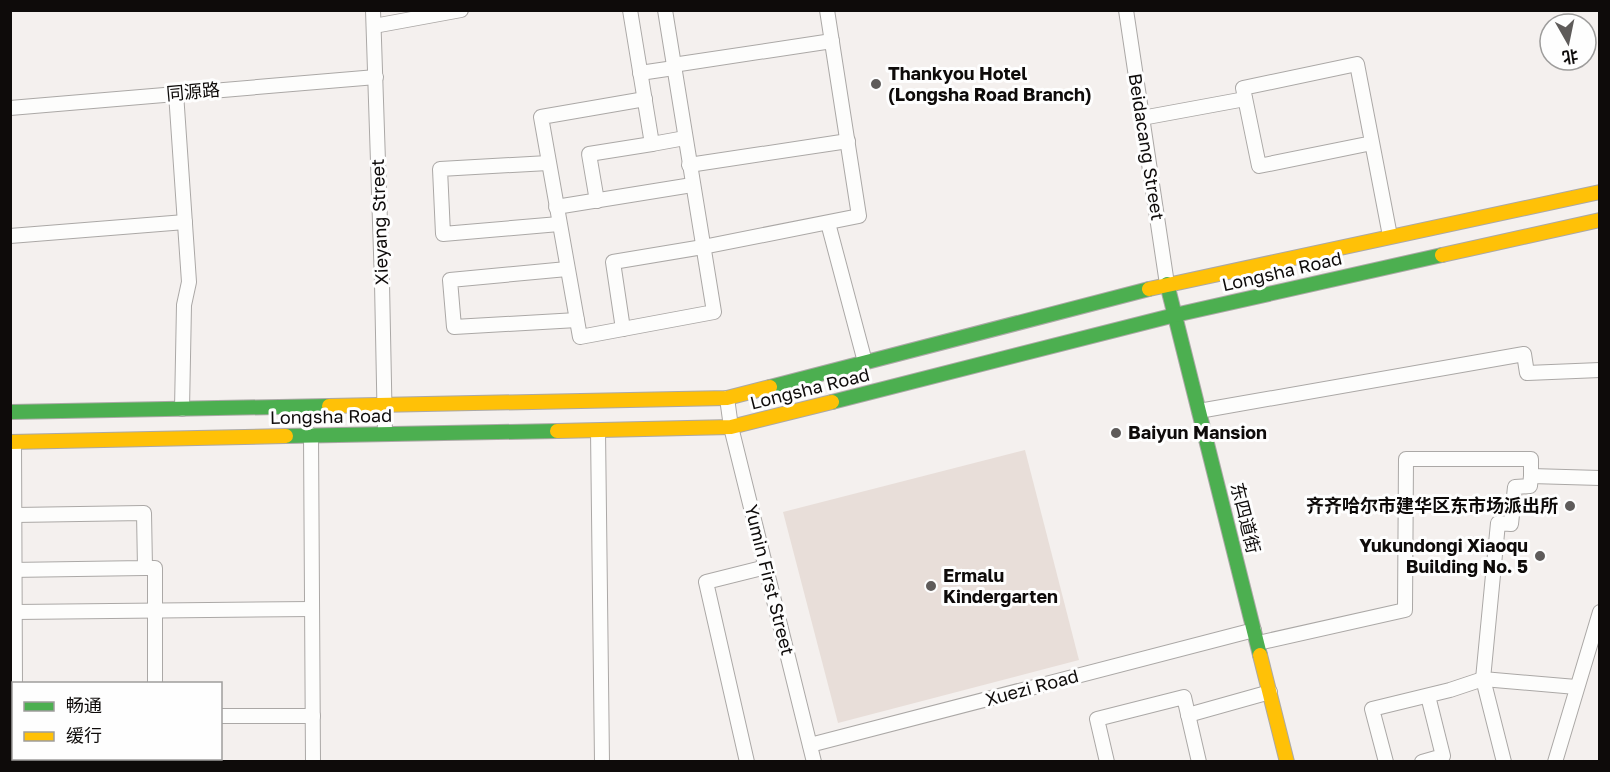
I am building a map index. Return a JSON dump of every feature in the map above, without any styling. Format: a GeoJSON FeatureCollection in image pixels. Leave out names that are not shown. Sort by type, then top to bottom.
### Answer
{"type":"FeatureCollection","features":[{"type":"Feature","properties":{"kind":"main road","name":"Longsha Road"},"geometry":{"type":"LineString","coordinates":[[10,412],[727,398],[1167,284],[1599,192]]}},
{"type":"Feature","properties":{"kind":"main road","name":"Longsha Road"},"geometry":{"type":"LineString","coordinates":[[12,442],[731,427],[1175,315],[1599,220]]}},
{"type":"Feature","properties":{"kind":"main road","name":"东四道街"},"geometry":{"type":"LineString","coordinates":[[1167,284],[1287,762]]}},
{"type":"Feature","properties":{"kind":"street","name":"Xieyang Street"},"geometry":{"type":"LineString","coordinates":[[373,10],[385,434]]}},
{"type":"Feature","properties":{"kind":"street"},"geometry":{"type":"LineString","coordinates":[[374,26],[461,10]]}},
{"type":"Feature","properties":{"kind":"street"},"geometry":{"type":"LineString","coordinates":[[630,10],[652,144]]}},
{"type":"Feature","properties":{"kind":"street"},"geometry":{"type":"LineString","coordinates":[[645,99],[541,117],[580,337],[714,312],[664,10]]}},
{"type":"Feature","properties":{"kind":"street"},"geometry":{"type":"LineString","coordinates":[[623,329],[612,262],[703,247],[859,216],[827,10]]}},
{"type":"Feature","properties":{"kind":"street","name":"Beidacang Street"},"geometry":{"type":"LineString","coordinates":[[1126,10],[1167,284]]}},
{"type":"Feature","properties":{"kind":"street"},"geometry":{"type":"LineString","coordinates":[[640,73],[832,41]]}},
{"type":"Feature","properties":{"kind":"street"},"geometry":{"type":"LineString","coordinates":[[1372,143],[1259,166],[1243,88],[1357,64],[1390,236]]}},
{"type":"Feature","properties":{"kind":"street","name":"同源路"},"geometry":{"type":"LineString","coordinates":[[10,108],[375,77]]}},
{"type":"Feature","properties":{"kind":"street"},"geometry":{"type":"LineString","coordinates":[[176,93],[189,282],[184,305],[182,409]]}},
{"type":"Feature","properties":{"kind":"street"},"geometry":{"type":"LineString","coordinates":[[1142,118],[1245,99]]}},
{"type":"Feature","properties":{"kind":"street"},"geometry":{"type":"LineString","coordinates":[[597,201],[589,154],[685,138]]}},
{"type":"Feature","properties":{"kind":"street"},"geometry":{"type":"LineString","coordinates":[[689,165],[848,141]]}},
{"type":"Feature","properties":{"kind":"street"},"geometry":{"type":"LineString","coordinates":[[549,163],[440,169],[443,234],[559,224]]}},
{"type":"Feature","properties":{"kind":"street"},"geometry":{"type":"LineString","coordinates":[[556,207],[692,185]]}},
{"type":"Feature","properties":{"kind":"street"},"geometry":{"type":"LineString","coordinates":[[10,236],[185,222]]}},
{"type":"Feature","properties":{"kind":"street"},"geometry":{"type":"LineString","coordinates":[[828,223],[865,362]]}},
{"type":"Feature","properties":{"kind":"street"},"geometry":{"type":"LineString","coordinates":[[567,269],[450,280],[454,327],[577,320]]}},
{"type":"Feature","properties":{"kind":"street"},"geometry":{"type":"LineString","coordinates":[[1199,411],[1524,354],[1527,373],[1599,370]]}},
{"type":"Feature","properties":{"kind":"street","name":"Yumin First Street"},"geometry":{"type":"LineString","coordinates":[[727,398],[731,427],[814,762]]}},
{"type":"Feature","properties":{"kind":"street"},"geometry":{"type":"LineString","coordinates":[[598,431],[602,762]]}},
{"type":"Feature","properties":{"kind":"street"},"geometry":{"type":"LineString","coordinates":[[311,435],[313,762]]}},
{"type":"Feature","properties":{"kind":"street"},"geometry":{"type":"LineString","coordinates":[[12,442],[15,515],[13,570],[15,682]]}},
{"type":"Feature","properties":{"kind":"street","name":"Xuezi Road"},"geometry":{"type":"LineString","coordinates":[[810,746],[1256,636],[1406,610],[1406,459],[1531,459],[1531,476]]}},
{"type":"Feature","properties":{"kind":"street"},"geometry":{"type":"LineString","coordinates":[[1504,762],[1484,679],[1498,524],[1511,524],[1515,487],[1530,486],[1531,476],[1599,478]]}},
{"type":"Feature","properties":{"kind":"street"},"geometry":{"type":"LineString","coordinates":[[15,515],[144,513],[145,568]]}},
{"type":"Feature","properties":{"kind":"street"},"geometry":{"type":"LineString","coordinates":[[747,762],[706,582],[766,567]]}},
{"type":"Feature","properties":{"kind":"street"},"geometry":{"type":"LineString","coordinates":[[13,570],[154,568],[155,682]]}},
{"type":"Feature","properties":{"kind":"street"},"geometry":{"type":"LineString","coordinates":[[15,612],[312,609]]}},
{"type":"Feature","properties":{"kind":"street"},"geometry":{"type":"LineString","coordinates":[[1555,762],[1599,612]]}},
{"type":"Feature","properties":{"kind":"street"},"geometry":{"type":"LineString","coordinates":[[1386,762],[1372,709],[1428,696],[1484,679],[1576,687]]}},
{"type":"Feature","properties":{"kind":"street"},"geometry":{"type":"LineString","coordinates":[[1188,715],[1270,692]]}},
{"type":"Feature","properties":{"kind":"street"},"geometry":{"type":"LineString","coordinates":[[1422,762],[1443,756],[1428,696]]}},
{"type":"Feature","properties":{"kind":"street"},"geometry":{"type":"LineString","coordinates":[[1107,762],[1097,718],[1184,698],[1199,762]]}},
{"type":"Feature","properties":{"kind":"street"},"geometry":{"type":"LineString","coordinates":[[222,717],[313,716]]}},
{"type":"Feature","properties":{"kind":"shaded area","name":"Ermalu Kindergarten"},"geometry":{"type":"Polygon","coordinates":[[[1025,450],[1079,660],[838,723],[783,512],[1025,450]]]}},
{"type":"Feature","properties":{"kind":"traffic: fast"},"geometry":{"type":"LineString","coordinates":[[832,402],[1175,315],[1442,255]]}},
{"type":"Feature","properties":{"kind":"traffic: fast"},"geometry":{"type":"LineString","coordinates":[[1167,284],[1260,655]]}},
{"type":"Feature","properties":{"kind":"traffic: fast"},"geometry":{"type":"LineString","coordinates":[[770,387],[1149,289]]}},
{"type":"Feature","properties":{"kind":"traffic: fast"},"geometry":{"type":"LineString","coordinates":[[10,412],[329,406]]}},
{"type":"Feature","properties":{"kind":"traffic: fast"},"geometry":{"type":"LineString","coordinates":[[286,436],[557,431]]}},
{"type":"Feature","properties":{"kind":"traffic: slow"},"geometry":{"type":"LineString","coordinates":[[1149,289],[1600,192]]}},
{"type":"Feature","properties":{"kind":"traffic: slow"},"geometry":{"type":"LineString","coordinates":[[1442,255],[1600,220]]}},
{"type":"Feature","properties":{"kind":"traffic: slow"},"geometry":{"type":"LineString","coordinates":[[329,406],[727,398],[770,387]]}},
{"type":"Feature","properties":{"kind":"traffic: slow"},"geometry":{"type":"LineString","coordinates":[[557,431],[731,427],[832,402]]}},
{"type":"Feature","properties":{"kind":"traffic: slow"},"geometry":{"type":"LineString","coordinates":[[10,442],[286,436]]}},
{"type":"Feature","properties":{"kind":"traffic: slow"},"geometry":{"type":"LineString","coordinates":[[1260,655],[1287,762]]}},
{"type":"Feature","properties":{"kind":"place","name":"Thankyou Hotel (Longsha Road Branch)"},"geometry":{"type":"Point","coordinates":[876,84]}},
{"type":"Feature","properties":{"kind":"place","name":"Baiyun Mansion"},"geometry":{"type":"Point","coordinates":[1116,433]}},
{"type":"Feature","properties":{"kind":"place","name":"齐齐哈尔市建华区东市场派出所"},"geometry":{"type":"Point","coordinates":[1570,506]}},
{"type":"Feature","properties":{"kind":"place","name":"Yukundongi Xiaoqu Building No. 5"},"geometry":{"type":"Point","coordinates":[1540,556]}},
{"type":"Feature","properties":{"kind":"place","name":"Ermalu Kindergarten"},"geometry":{"type":"Point","coordinates":[931,586]}}]}
